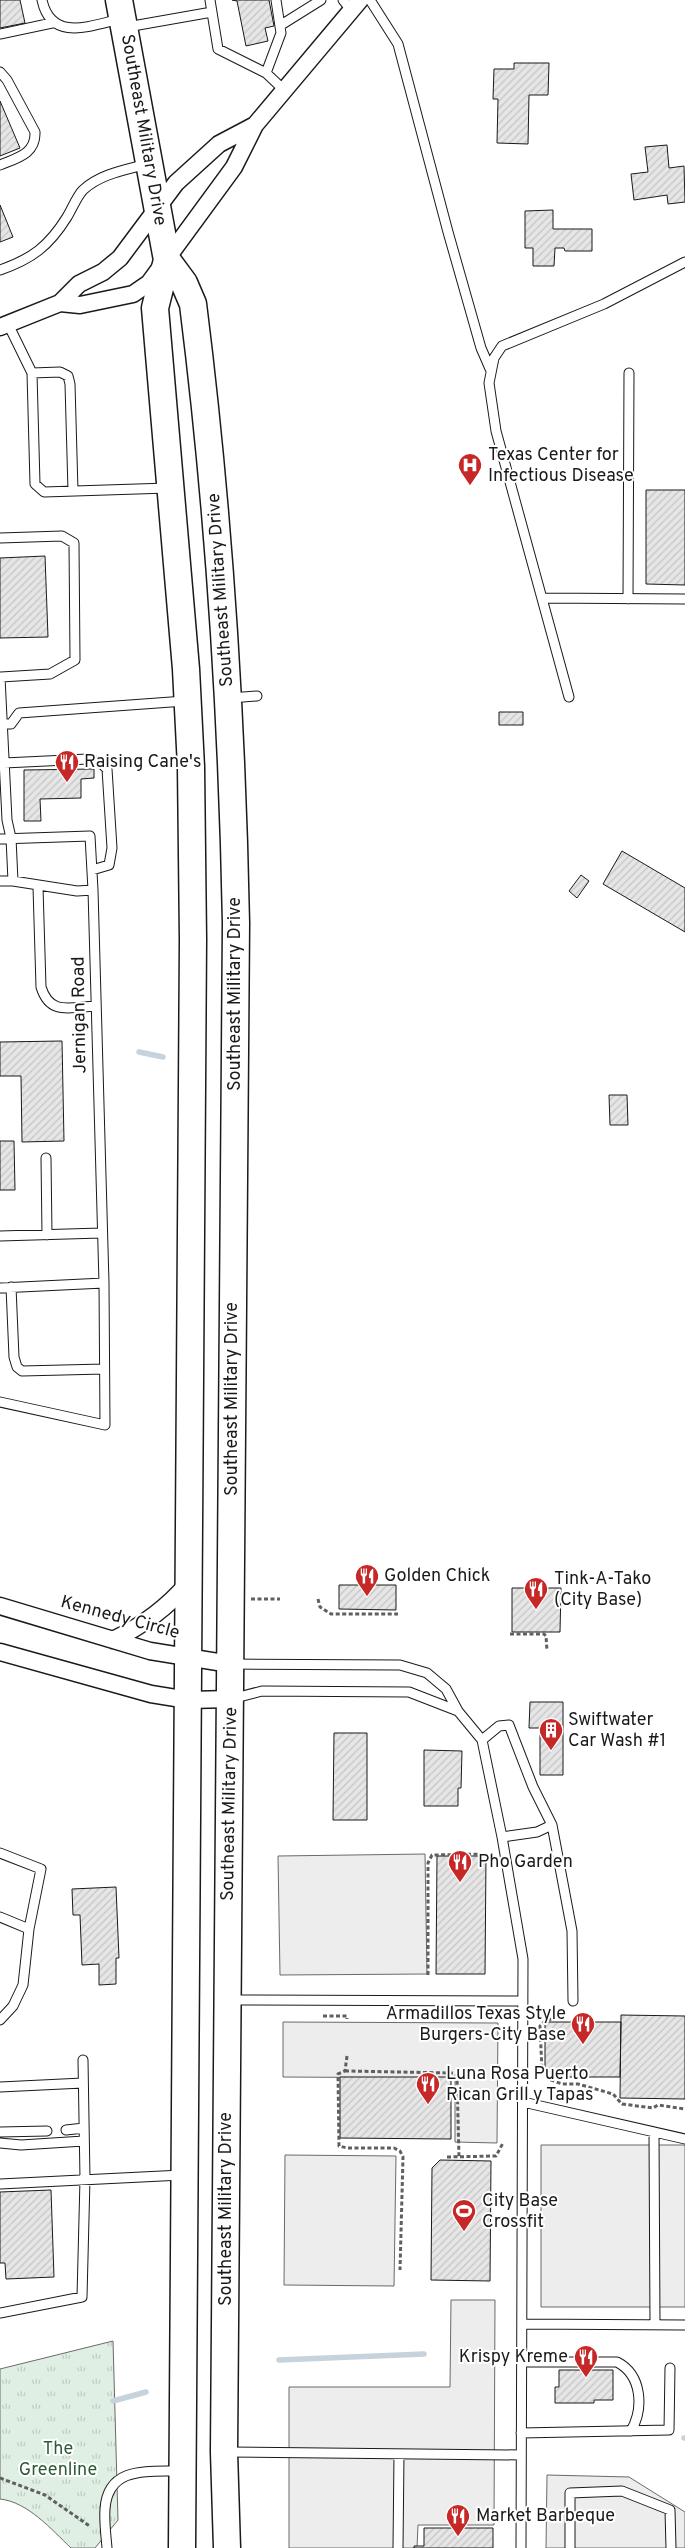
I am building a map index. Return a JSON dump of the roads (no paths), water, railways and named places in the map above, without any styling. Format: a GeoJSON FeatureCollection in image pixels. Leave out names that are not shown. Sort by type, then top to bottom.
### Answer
{"type":"FeatureCollection","features":[{"type":"Feature","properties":{"kind":"main road","name":"Southeast Military Drive"},"geometry":{"type":"LineString","coordinates":[[122,15],[167,260],[155,308],[172,488],[188,701],[191,768],[193,940],[182,2548]]}},
{"type":"Feature","properties":{"kind":"main road","name":"Southeast Military Drive"},"geometry":{"type":"LineString","coordinates":[[167,260],[184,283],[193,304],[214,478],[233,777],[236,923],[224,2452],[226,2548]]}},
{"type":"Feature","properties":{"kind":"main road"},"geometry":{"type":"LineString","coordinates":[[188,701],[229,698]]}},
{"type":"Feature","properties":{"kind":"street"},"geometry":{"type":"LineString","coordinates":[[60,302],[80,305],[133,294],[150,283],[234,167],[255,125],[351,3]]}},
{"type":"Feature","properties":{"kind":"street"},"geometry":{"type":"LineString","coordinates":[[4,326],[60,302],[79,284],[102,272],[120,258],[176,183],[219,144],[255,125]]}},
{"type":"Feature","properties":{"kind":"street"},"geometry":{"type":"LineString","coordinates":[[113,1640],[133,1630],[150,1618],[188,1583]]}},
{"type":"Feature","properties":{"kind":"street","name":"Kennedy Circle"},"geometry":{"type":"LineString","coordinates":[[0,1606],[150,1651],[230,1664]]}},
{"type":"Feature","properties":{"kind":"street"},"geometry":{"type":"LineString","coordinates":[[0,1652],[151,1694],[188,1700],[231,1699]]}},
{"type":"Feature","properties":{"kind":"lane"},"geometry":{"type":"LineString","coordinates":[[42,0],[45,14],[52,23]]}},
{"type":"Feature","properties":{"kind":"lane"},"geometry":{"type":"LineString","coordinates":[[210,0],[218,49],[266,73],[284,90]]}},
{"type":"Feature","properties":{"kind":"lane"},"geometry":{"type":"LineString","coordinates":[[266,73],[281,33],[276,0]]}},
{"type":"Feature","properties":{"kind":"lane"},"geometry":{"type":"LineString","coordinates":[[281,25],[321,0]]}},
{"type":"Feature","properties":{"kind":"lane"},"geometry":{"type":"LineString","coordinates":[[370,0],[398,44],[455,259],[481,348],[491,371]]}},
{"type":"Feature","properties":{"kind":"lane"},"geometry":{"type":"LineString","coordinates":[[0,34],[52,23],[65,27],[80,28],[122,15],[212,12]]}},
{"type":"Feature","properties":{"kind":"lane"},"geometry":{"type":"LineString","coordinates":[[0,72],[7,80],[35,132],[35,139],[26,154],[0,165]]}},
{"type":"Feature","properties":{"kind":"lane"},"geometry":{"type":"LineString","coordinates":[[0,270],[24,262],[49,242],[57,234],[82,191],[105,176],[149,163]]}},
{"type":"Feature","properties":{"kind":"lane"},"geometry":{"type":"LineString","coordinates":[[569,697],[496,431],[489,383],[494,358],[502,346],[604,304],[685,262]]}},
{"type":"Feature","properties":{"kind":"lane"},"geometry":{"type":"LineString","coordinates":[[4,326],[32,373],[35,484],[44,492],[172,488]]}},
{"type":"Feature","properties":{"kind":"lane"},"geometry":{"type":"LineString","coordinates":[[32,373],[60,372],[68,376],[70,384],[72,491]]}},
{"type":"Feature","properties":{"kind":"lane"},"geometry":{"type":"LineString","coordinates":[[628,599],[629,373]]}},
{"type":"Feature","properties":{"kind":"lane"},"geometry":{"type":"LineString","coordinates":[[0,538],[62,536],[74,543],[75,660],[50,674],[1,677],[7,820],[11,838],[13,881]]}},
{"type":"Feature","properties":{"kind":"lane"},"geometry":{"type":"LineString","coordinates":[[542,598],[685,599]]}},
{"type":"Feature","properties":{"kind":"lane"},"geometry":{"type":"LineString","coordinates":[[229,698],[257,696]]}},
{"type":"Feature","properties":{"kind":"lane"},"geometry":{"type":"LineString","coordinates":[[4,724],[19,713],[188,701]]}},
{"type":"Feature","properties":{"kind":"lane"},"geometry":{"type":"LineString","coordinates":[[4,763],[88,759],[101,763],[107,768],[112,848],[110,864],[92,870]]}},
{"type":"Feature","properties":{"kind":"lane","name":"Jernigan Road"},"geometry":{"type":"LineString","coordinates":[[0,1402],[104,1425],[104,1283],[90,836],[11,838]]}},
{"type":"Feature","properties":{"kind":"lane"},"geometry":{"type":"LineString","coordinates":[[0,839],[11,838]]}},
{"type":"Feature","properties":{"kind":"lane"},"geometry":{"type":"LineString","coordinates":[[0,881],[13,881],[38,887],[77,891],[93,890]]}},
{"type":"Feature","properties":{"kind":"lane"},"geometry":{"type":"LineString","coordinates":[[38,887],[41,987],[45,1001],[53,1007],[96,1006]]}},
{"type":"Feature","properties":{"kind":"lane"},"geometry":{"type":"LineString","coordinates":[[46,1158],[47,1234]]}},
{"type":"Feature","properties":{"kind":"lane"},"geometry":{"type":"LineString","coordinates":[[0,1236],[102,1233]]}},
{"type":"Feature","properties":{"kind":"lane"},"geometry":{"type":"LineString","coordinates":[[0,1288],[104,1283]]}},
{"type":"Feature","properties":{"kind":"lane"},"geometry":{"type":"LineString","coordinates":[[11,1287],[14,1357],[17,1366],[22,1371],[104,1369]]}},
{"type":"Feature","properties":{"kind":"lane"},"geometry":{"type":"LineString","coordinates":[[230,1664],[400,1665],[427,1673],[446,1689],[458,1711],[482,1740],[502,1837],[523,1959],[521,2548]]}},
{"type":"Feature","properties":{"kind":"lane"},"geometry":{"type":"LineString","coordinates":[[231,1699],[262,1692],[409,1692],[458,1711]]}},
{"type":"Feature","properties":{"kind":"lane"},"geometry":{"type":"LineString","coordinates":[[482,1740],[499,1726],[509,1725],[533,1787],[552,1825],[572,1931],[573,2001]]}},
{"type":"Feature","properties":{"kind":"lane"},"geometry":{"type":"LineString","coordinates":[[502,1837],[537,1832],[552,1825]]}},
{"type":"Feature","properties":{"kind":"lane"},"geometry":{"type":"LineString","coordinates":[[0,1853],[41,1869],[29,1929],[23,1984],[13,2006],[0,2020]]}},
{"type":"Feature","properties":{"kind":"lane"},"geometry":{"type":"LineString","coordinates":[[0,1917],[29,1929]]}},
{"type":"Feature","properties":{"kind":"lane"},"geometry":{"type":"LineString","coordinates":[[228,2000],[523,2001]]}},
{"type":"Feature","properties":{"kind":"lane"},"geometry":{"type":"LineString","coordinates":[[0,2313],[82,2298],[85,2179],[83,2060]]}},
{"type":"Feature","properties":{"kind":"lane"},"geometry":{"type":"LineString","coordinates":[[0,2088],[83,2083]]}},
{"type":"Feature","properties":{"kind":"lane"},"geometry":{"type":"LineString","coordinates":[[523,2102],[685,2139]]}},
{"type":"Feature","properties":{"kind":"lane"},"geometry":{"type":"LineString","coordinates":[[66,2130],[84,2128]]}},
{"type":"Feature","properties":{"kind":"lane"},"geometry":{"type":"LineString","coordinates":[[0,2132],[47,2131]]}},
{"type":"Feature","properties":{"kind":"lane"},"geometry":{"type":"LineString","coordinates":[[654,2132],[655,2325]]}},
{"type":"Feature","properties":{"kind":"lane"},"geometry":{"type":"LineString","coordinates":[[0,2143],[84,2141]]}},
{"type":"Feature","properties":{"kind":"lane"},"geometry":{"type":"LineString","coordinates":[[0,2184],[184,2175]]}},
{"type":"Feature","properties":{"kind":"lane"},"geometry":{"type":"LineString","coordinates":[[522,2324],[685,2325]]}},
{"type":"Feature","properties":{"kind":"lane"},"geometry":{"type":"LineString","coordinates":[[522,2362],[617,2362],[626,2367],[637,2385],[638,2419],[631,2431]]}},
{"type":"Feature","properties":{"kind":"lane"},"geometry":{"type":"LineString","coordinates":[[521,2433],[669,2430],[670,2368]]}},
{"type":"Feature","properties":{"kind":"lane"},"geometry":{"type":"LineString","coordinates":[[224,2452],[521,2455]]}},
{"type":"Feature","properties":{"kind":"lane"},"geometry":{"type":"LineString","coordinates":[[398,2548],[399,2454]]}},
{"type":"Feature","properties":{"kind":"lane"},"geometry":{"type":"LineString","coordinates":[[107,2546],[105,2508],[109,2490],[117,2480],[133,2472],[182,2471]]}},
{"type":"Feature","properties":{"kind":"lane"},"geometry":{"type":"LineString","coordinates":[[570,2548],[570,2493],[622,2491],[670,2510],[671,2548]]}},
{"type":"Feature","properties":{"kind":"waterway"},"geometry":{"type":"LineString","coordinates":[[139,1052],[163,1057]]}},
{"type":"Feature","properties":{"kind":"waterway"},"geometry":{"type":"LineString","coordinates":[[279,2360],[424,2354]]}},
{"type":"Feature","properties":{"kind":"waterway"},"geometry":{"type":"LineString","coordinates":[[113,2401],[146,2392]]}},
{"type":"Feature","properties":{"kind":"place","name":"Texas Center for Infectious Disease"},"geometry":{"type":"Point","coordinates":[470,486]}},
{"type":"Feature","properties":{"kind":"place","name":"Raising Cane's"},"geometry":{"type":"Point","coordinates":[67,783]}},
{"type":"Feature","properties":{"kind":"place","name":"Golden Chick"},"geometry":{"type":"Point","coordinates":[367,1597]}},
{"type":"Feature","properties":{"kind":"place","name":"Tink-A-Tako (City Base)"},"geometry":{"type":"Point","coordinates":[536,1610]}},
{"type":"Feature","properties":{"kind":"place","name":"Swiftwater Car Wash #1"},"geometry":{"type":"Point","coordinates":[551,1751]}},
{"type":"Feature","properties":{"kind":"place","name":"Pho Garden"},"geometry":{"type":"Point","coordinates":[460,1883]}},
{"type":"Feature","properties":{"kind":"place","name":"Armadillos Texas Style Burgers-City Base"},"geometry":{"type":"Point","coordinates":[583,2045]}},
{"type":"Feature","properties":{"kind":"place","name":"Luna Rosa Puerto Rican Grill y Tapas"},"geometry":{"type":"Point","coordinates":[428,2105]}},
{"type":"Feature","properties":{"kind":"place","name":"City Base Crossfit"},"geometry":{"type":"Point","coordinates":[464,2232]}},
{"type":"Feature","properties":{"kind":"place","name":"Krispy Kreme"},"geometry":{"type":"Point","coordinates":[586,2378]}},
{"type":"Feature","properties":{"kind":"place","name":"Market Barbeque"},"geometry":{"type":"Point","coordinates":[458,2537]}},
{"type":"Feature","properties":{"kind":"park label","name":"The Greenline"},"geometry":{"type":"Point","coordinates":[58,2459]}}]}
